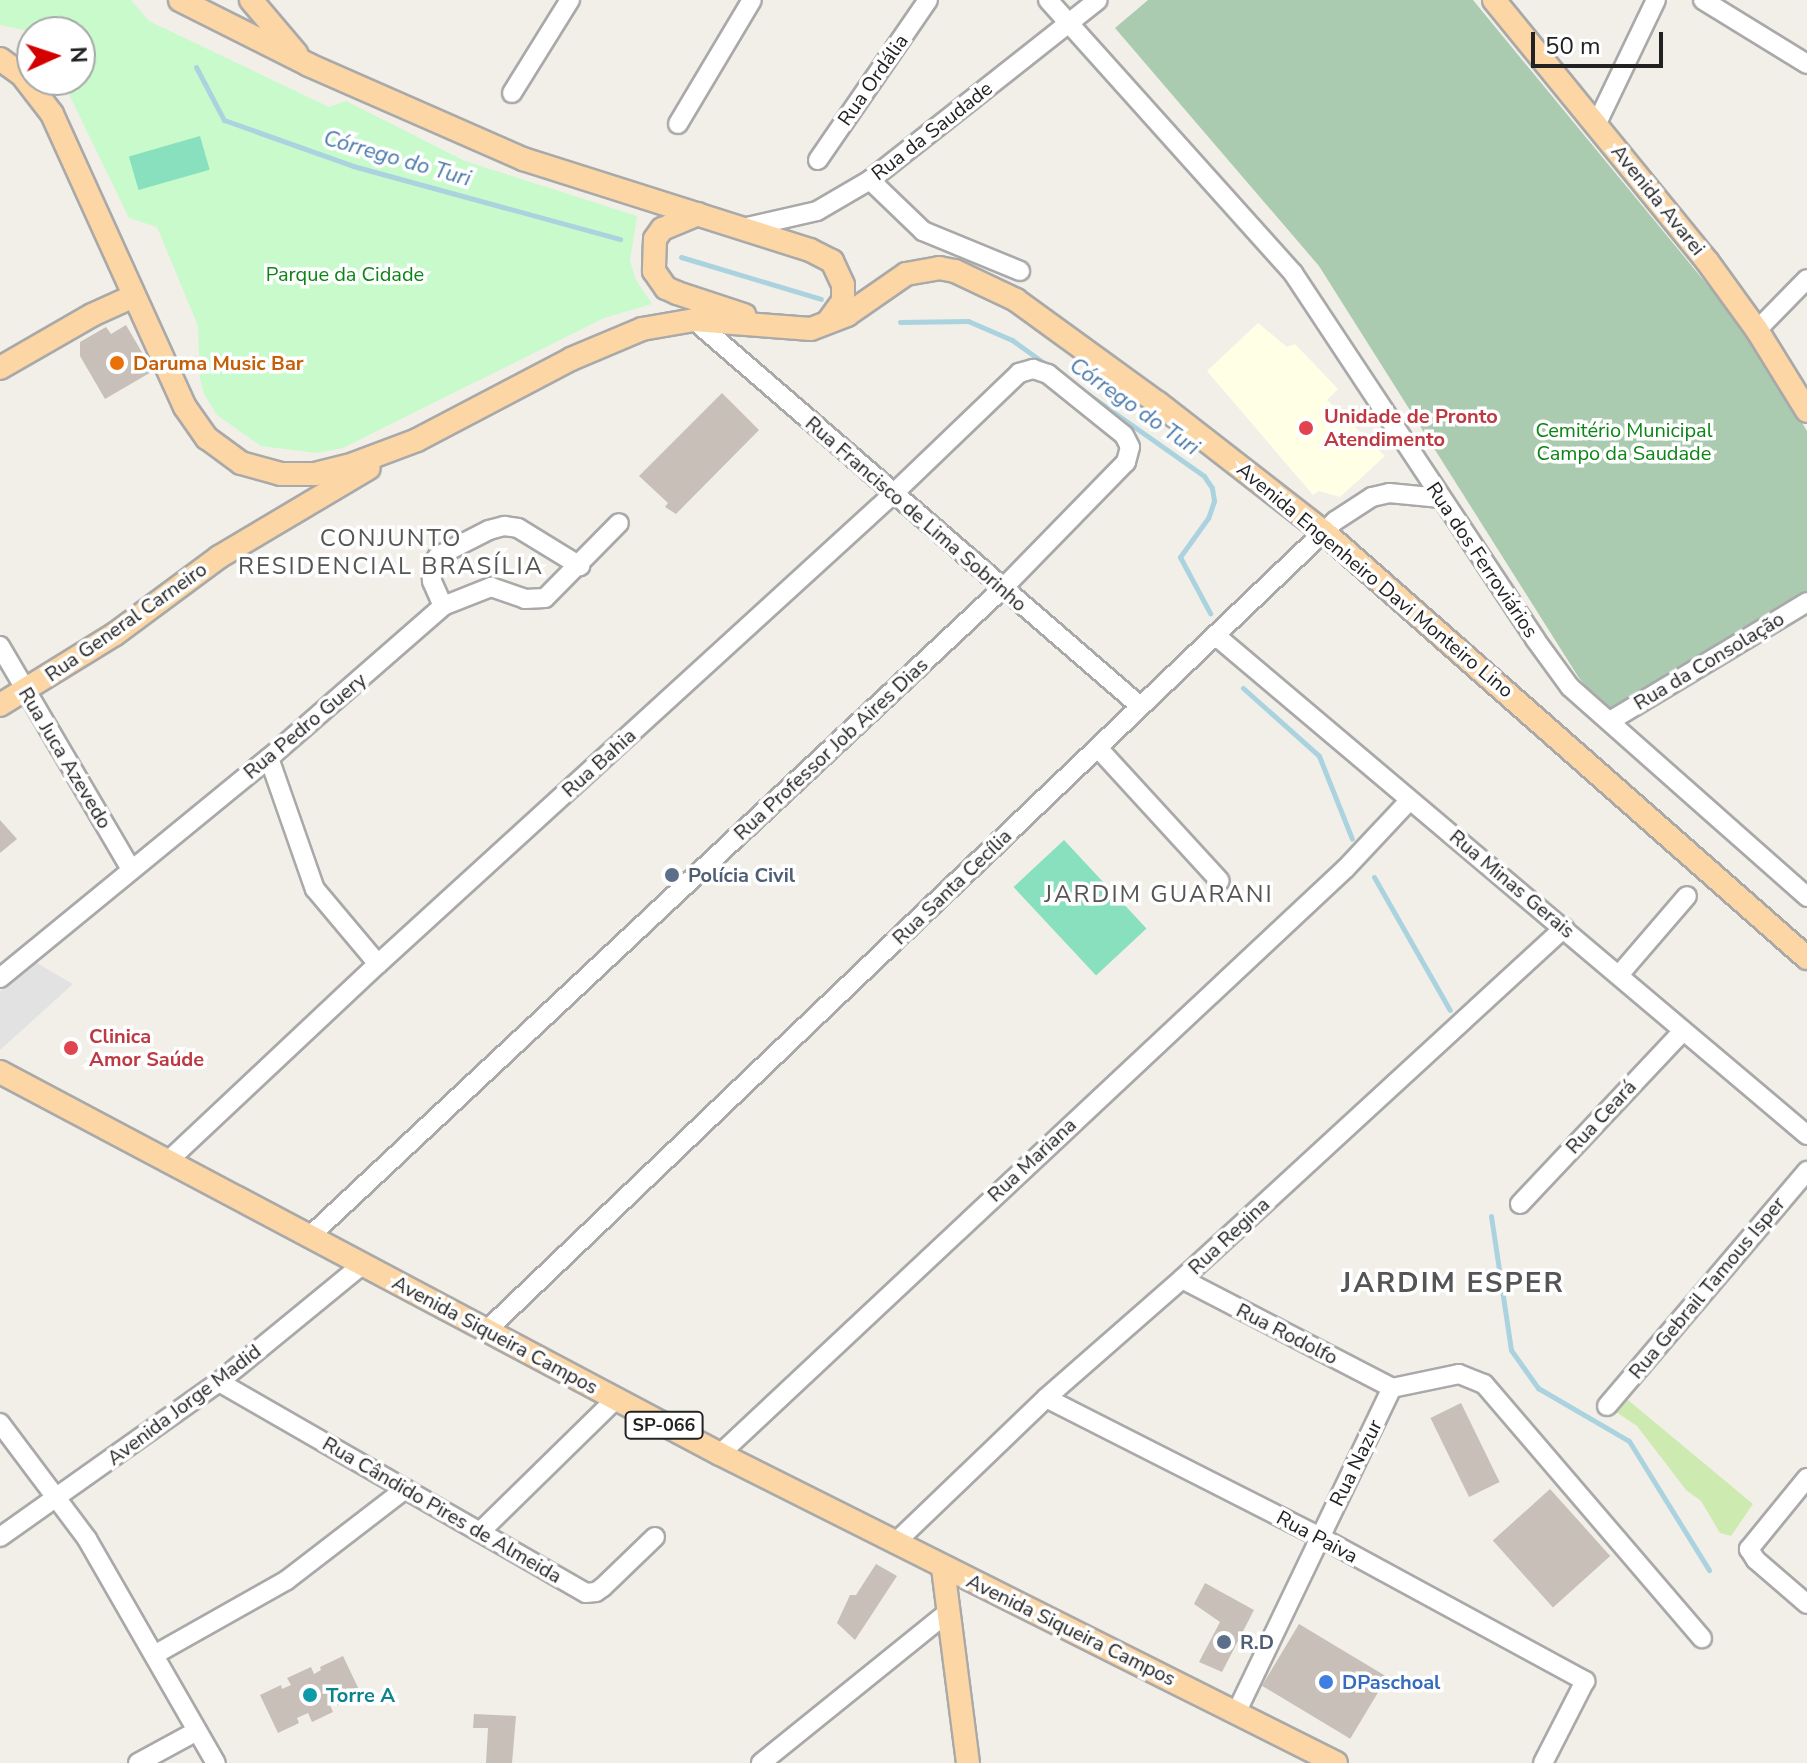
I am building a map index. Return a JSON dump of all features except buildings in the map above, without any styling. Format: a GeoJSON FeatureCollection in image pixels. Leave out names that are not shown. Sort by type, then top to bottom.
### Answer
{"type":"FeatureCollection","features":[{"type":"Feature","properties":{"kind":"main road"},"geometry":{"type":"LineString","coordinates":[[180,0],[309,65],[523,159],[747,227],[832,261],[841,277],[843,301],[824,326]]}},
{"type":"Feature","properties":{"kind":"main road"},"geometry":{"type":"LineString","coordinates":[[251,0],[267,22],[309,65]]}},
{"type":"Feature","properties":{"kind":"main road","name":"Avenida Avarei"},"geometry":{"type":"LineString","coordinates":[[1494,0],[1597,123],[1757,330],[1807,411]]}},
{"type":"Feature","properties":{"kind":"main road","name":"Avenida Engenheiro Davi Monteiro Lino"},"geometry":{"type":"LineString","coordinates":[[0,59],[22,75],[52,114],[190,415],[207,438],[241,463],[281,474],[315,474],[417,440],[604,343],[642,329],[694,320],[811,329],[847,315],[906,274],[939,268],[971,277],[1016,300],[1158,403],[1324,532],[1807,958]]}},
{"type":"Feature","properties":{"kind":"main road","name":"Avenida Engenheiro Davi Monteiro Lino"},"geometry":{"type":"LineString","coordinates":[[698,214],[662,229],[655,239],[654,271],[659,280],[677,293],[774,326]]}},
{"type":"Feature","properties":{"kind":"main road"},"geometry":{"type":"LineString","coordinates":[[0,368],[92,315],[134,296]]}},
{"type":"Feature","properties":{"kind":"main road","name":"Rua General Carneiro"},"geometry":{"type":"LineString","coordinates":[[0,705],[115,634],[219,557],[417,440]]}},
{"type":"Feature","properties":{"kind":"main road","name":"Avenida Siqueira Campos"},"geometry":{"type":"LineString","coordinates":[[0,1072],[720,1454],[1336,1763]]}},
{"type":"Feature","properties":{"kind":"main road"},"geometry":{"type":"LineString","coordinates":[[943,1568],[968,1763]]}},
{"type":"Feature","properties":{"kind":"street"},"geometry":{"type":"LineString","coordinates":[[512,93],[570,0]]}},
{"type":"Feature","properties":{"kind":"street"},"geometry":{"type":"LineString","coordinates":[[678,124],[752,0]]}},
{"type":"Feature","properties":{"kind":"street","name":"Rua Ordália"},"geometry":{"type":"LineString","coordinates":[[818,160],[928,0]]}},
{"type":"Feature","properties":{"kind":"street","name":"Rua dos Ferroviários"},"geometry":{"type":"LineString","coordinates":[[1048,0],[1293,273],[1570,687],[1807,897]]}},
{"type":"Feature","properties":{"kind":"street","name":"Rua da Saudade"},"geometry":{"type":"LineString","coordinates":[[747,227],[817,211],[870,180],[1098,0]]}},
{"type":"Feature","properties":{"kind":"street"},"geometry":{"type":"LineString","coordinates":[[1597,123],[1656,0]]}},
{"type":"Feature","properties":{"kind":"street"},"geometry":{"type":"LineString","coordinates":[[1703,0],[1807,64]]}},
{"type":"Feature","properties":{"kind":"street"},"geometry":{"type":"LineString","coordinates":[[870,180],[923,231],[1020,271]]}},
{"type":"Feature","properties":{"kind":"street"},"geometry":{"type":"LineString","coordinates":[[1757,330],[1807,279]]}},
{"type":"Feature","properties":{"kind":"street","name":"Rua Francisco de Lima Sobrinho"},"geometry":{"type":"LineString","coordinates":[[694,320],[1140,706]]}},
{"type":"Feature","properties":{"kind":"street","name":"Rua Bahia"},"geometry":{"type":"LineString","coordinates":[[167,1162],[378,964],[893,494],[1019,373],[1033,369],[1048,374],[1124,435],[1130,447]]}},
{"type":"Feature","properties":{"kind":"street","name":"Rua Professor Job Aires Dias"},"geometry":{"type":"LineString","coordinates":[[309,1237],[1003,588],[1126,462],[1130,447]]}},
{"type":"Feature","properties":{"kind":"street","name":"Rua Santa Cecília"},"geometry":{"type":"LineString","coordinates":[[486,1331],[1324,532],[1351,509],[1372,497],[1405,492],[1441,498]]}},
{"type":"Feature","properties":{"kind":"street","name":"Rua Pedro Guery"},"geometry":{"type":"LineString","coordinates":[[0,978],[269,758],[443,606],[491,587],[525,599],[545,598],[580,566],[619,523]]}},
{"type":"Feature","properties":{"kind":"street"},"geometry":{"type":"LineString","coordinates":[[443,606],[432,581],[431,567],[438,556],[489,530],[504,526],[518,528],[580,566]]}},
{"type":"Feature","properties":{"kind":"street","name":"Rua da Consolação"},"geometry":{"type":"LineString","coordinates":[[1610,721],[1807,602]]}},
{"type":"Feature","properties":{"kind":"street","name":"Rua Minas Gerais"},"geometry":{"type":"LineString","coordinates":[[1215,635],[1807,1135]]}},
{"type":"Feature","properties":{"kind":"street","name":"Rua Juca Azevedo"},"geometry":{"type":"LineString","coordinates":[[0,646],[131,869]]}},
{"type":"Feature","properties":{"kind":"street"},"geometry":{"type":"LineString","coordinates":[[1098,748],[1220,881]]}},
{"type":"Feature","properties":{"kind":"street"},"geometry":{"type":"LineString","coordinates":[[269,758],[315,889],[378,964]]}},
{"type":"Feature","properties":{"kind":"street","name":"Rua Mariana"},"geometry":{"type":"LineString","coordinates":[[720,1454],[1346,868],[1409,801]]}},
{"type":"Feature","properties":{"kind":"street"},"geometry":{"type":"LineString","coordinates":[[1619,975],[1687,896]]}},
{"type":"Feature","properties":{"kind":"street","name":"Rua Regina"},"geometry":{"type":"LineString","coordinates":[[895,1543],[1046,1398],[1182,1279],[1564,928]]}},
{"type":"Feature","properties":{"kind":"street","name":"Rua Ceará"},"geometry":{"type":"LineString","coordinates":[[1520,1204],[1683,1031]]}},
{"type":"Feature","properties":{"kind":"street","name":"Rua Gebrail Tamous Isper"},"geometry":{"type":"LineString","coordinates":[[1607,1406],[1807,1171]]}},
{"type":"Feature","properties":{"kind":"street","name":"Avenida Jorge Madid"},"geometry":{"type":"LineString","coordinates":[[0,1537],[219,1382],[362,1265]]}},
{"type":"Feature","properties":{"kind":"street","name":"Rua Rodolfo"},"geometry":{"type":"LineString","coordinates":[[1182,1279],[1392,1388]]}},
{"type":"Feature","properties":{"kind":"street"},"geometry":{"type":"LineString","coordinates":[[1392,1388],[1459,1374],[1484,1384],[1702,1638]]}},
{"type":"Feature","properties":{"kind":"street","name":"Rua Cândido Pires de Almeida"},"geometry":{"type":"LineString","coordinates":[[219,1382],[586,1593],[603,1587],[655,1537]]}},
{"type":"Feature","properties":{"kind":"street","name":"Rua Nazur"},"geometry":{"type":"LineString","coordinates":[[1237,1711],[1392,1388]]}},
{"type":"Feature","properties":{"kind":"street","name":"Rua Paiva"},"geometry":{"type":"LineString","coordinates":[[1046,1398],[1320,1537],[1585,1681],[1543,1763]]}},
{"type":"Feature","properties":{"kind":"street"},"geometry":{"type":"LineString","coordinates":[[481,1531],[616,1399]]}},
{"type":"Feature","properties":{"kind":"street"},"geometry":{"type":"LineString","coordinates":[[0,1423],[87,1539],[216,1763]]}},
{"type":"Feature","properties":{"kind":"street"},"geometry":{"type":"LineString","coordinates":[[1807,1478],[1749,1549],[1756,1560],[1807,1604]]}},
{"type":"Feature","properties":{"kind":"street"},"geometry":{"type":"LineString","coordinates":[[154,1655],[287,1580],[405,1489]]}},
{"type":"Feature","properties":{"kind":"street"},"geometry":{"type":"LineString","coordinates":[[761,1763],[948,1612]]}},
{"type":"Feature","properties":{"kind":"street"},"geometry":{"type":"LineString","coordinates":[[138,1763],[197,1731]]}},
{"type":"Feature","properties":{"kind":"shaded area","name":"Unidade de Pronto Atendimento"},"geometry":{"type":"Polygon","coordinates":[[[1258,323],[1287,347],[1295,344],[1338,389],[1327,400],[1385,456],[1340,497],[1319,491],[1313,495],[1207,371],[1258,323]]]}},
{"type":"Feature","properties":{"kind":"shaded area"},"geometry":{"type":"Polygon","coordinates":[[[35,962],[73,984],[0,1050],[0,991],[35,962]]]}},
{"type":"Feature","properties":{"kind":"green space","name":"Parque da Cidade"},"geometry":{"type":"Polygon","coordinates":[[[0,0],[131,0],[149,21],[329,107],[346,101],[465,161],[637,216],[630,261],[636,280],[652,304],[604,318],[343,448],[317,453],[261,446],[217,415],[204,394],[200,379],[198,326],[157,227],[129,218],[70,96],[96,96],[96,16],[16,16],[16,28],[0,25],[0,0]]]}},
{"type":"Feature","properties":{"kind":"green space","name":"Cemitério Municipal Campo da Saudade"},"geometry":{"type":"Polygon","coordinates":[[[1148,0],[1473,0],[1747,333],[1807,431],[1807,592],[1608,711],[1579,678],[1319,266],[1115,28],[1148,0]]]}},
{"type":"Feature","properties":{"kind":"green space"},"geometry":{"type":"Polygon","coordinates":[[[200,136],[210,170],[139,190],[129,156],[200,136]]]}},
{"type":"Feature","properties":{"kind":"green space"},"geometry":{"type":"Polygon","coordinates":[[[1064,840],[1147,928],[1096,976],[1014,887],[1064,840]]]}},
{"type":"Feature","properties":{"kind":"green space"},"geometry":{"type":"Polygon","coordinates":[[[1622,1395],[1753,1504],[1731,1536],[1720,1533],[1701,1501],[1686,1490],[1637,1426],[1607,1406],[1622,1395]]]}},
{"type":"Feature","properties":{"kind":"waterway","name":"Córrego do Turi"},"geometry":{"type":"LineString","coordinates":[[196,67],[224,120],[353,166],[620,239]]}},
{"type":"Feature","properties":{"kind":"waterway","name":"Córrego do Turi"},"geometry":{"type":"LineString","coordinates":[[681,257],[821,299]]}},
{"type":"Feature","properties":{"kind":"waterway","name":"Córrego do Turi"},"geometry":{"type":"LineString","coordinates":[[900,322],[968,321],[1012,340],[1051,368]]}},
{"type":"Feature","properties":{"kind":"waterway","name":"Córrego do Turi"},"geometry":{"type":"LineString","coordinates":[[1075,385],[1204,476],[1212,488],[1214,501],[1208,518],[1180,557],[1210,613]]}},
{"type":"Feature","properties":{"kind":"waterway","name":"Córrego do Turi"},"geometry":{"type":"LineString","coordinates":[[1243,688],[1319,756],[1352,839]]}},
{"type":"Feature","properties":{"kind":"waterway","name":"Córrego do Turi"},"geometry":{"type":"LineString","coordinates":[[1374,877],[1450,1010]]}},
{"type":"Feature","properties":{"kind":"waterway","name":"Córrego do Turi"},"geometry":{"type":"LineString","coordinates":[[1491,1216],[1511,1350],[1538,1388],[1629,1441],[1709,1570]]}},
{"type":"Feature","properties":{"kind":"place","name":"Daruma Music Bar"},"geometry":{"type":"Point","coordinates":[117,363]}},
{"type":"Feature","properties":{"kind":"place","name":"Unidade de Pronto Atendimento"},"geometry":{"type":"Point","coordinates":[1306,428]}},
{"type":"Feature","properties":{"kind":"place","name":"Polícia Civil"},"geometry":{"type":"Point","coordinates":[672,875]}},
{"type":"Feature","properties":{"kind":"place","name":"Clinica Amor Saúde"},"geometry":{"type":"Point","coordinates":[71,1048]}},
{"type":"Feature","properties":{"kind":"place","name":"R.D"},"geometry":{"type":"Point","coordinates":[1224,1642]}},
{"type":"Feature","properties":{"kind":"place","name":"DPaschoal"},"geometry":{"type":"Point","coordinates":[1326,1682]}},
{"type":"Feature","properties":{"kind":"place","name":"Torre A"},"geometry":{"type":"Point","coordinates":[310,1695]}},
{"type":"Feature","properties":{"kind":"district","name":"CONJUNTO RESIDENCIAL BRASÍLIA"},"geometry":{"type":"Point","coordinates":[391,553]}},
{"type":"Feature","properties":{"kind":"district","name":"JARDIM GUARANI"},"geometry":{"type":"Point","coordinates":[1159,895]}},
{"type":"Feature","properties":{"kind":"district","name":"JARDIM ESPER"},"geometry":{"type":"Point","coordinates":[1453,1283]}}]}
